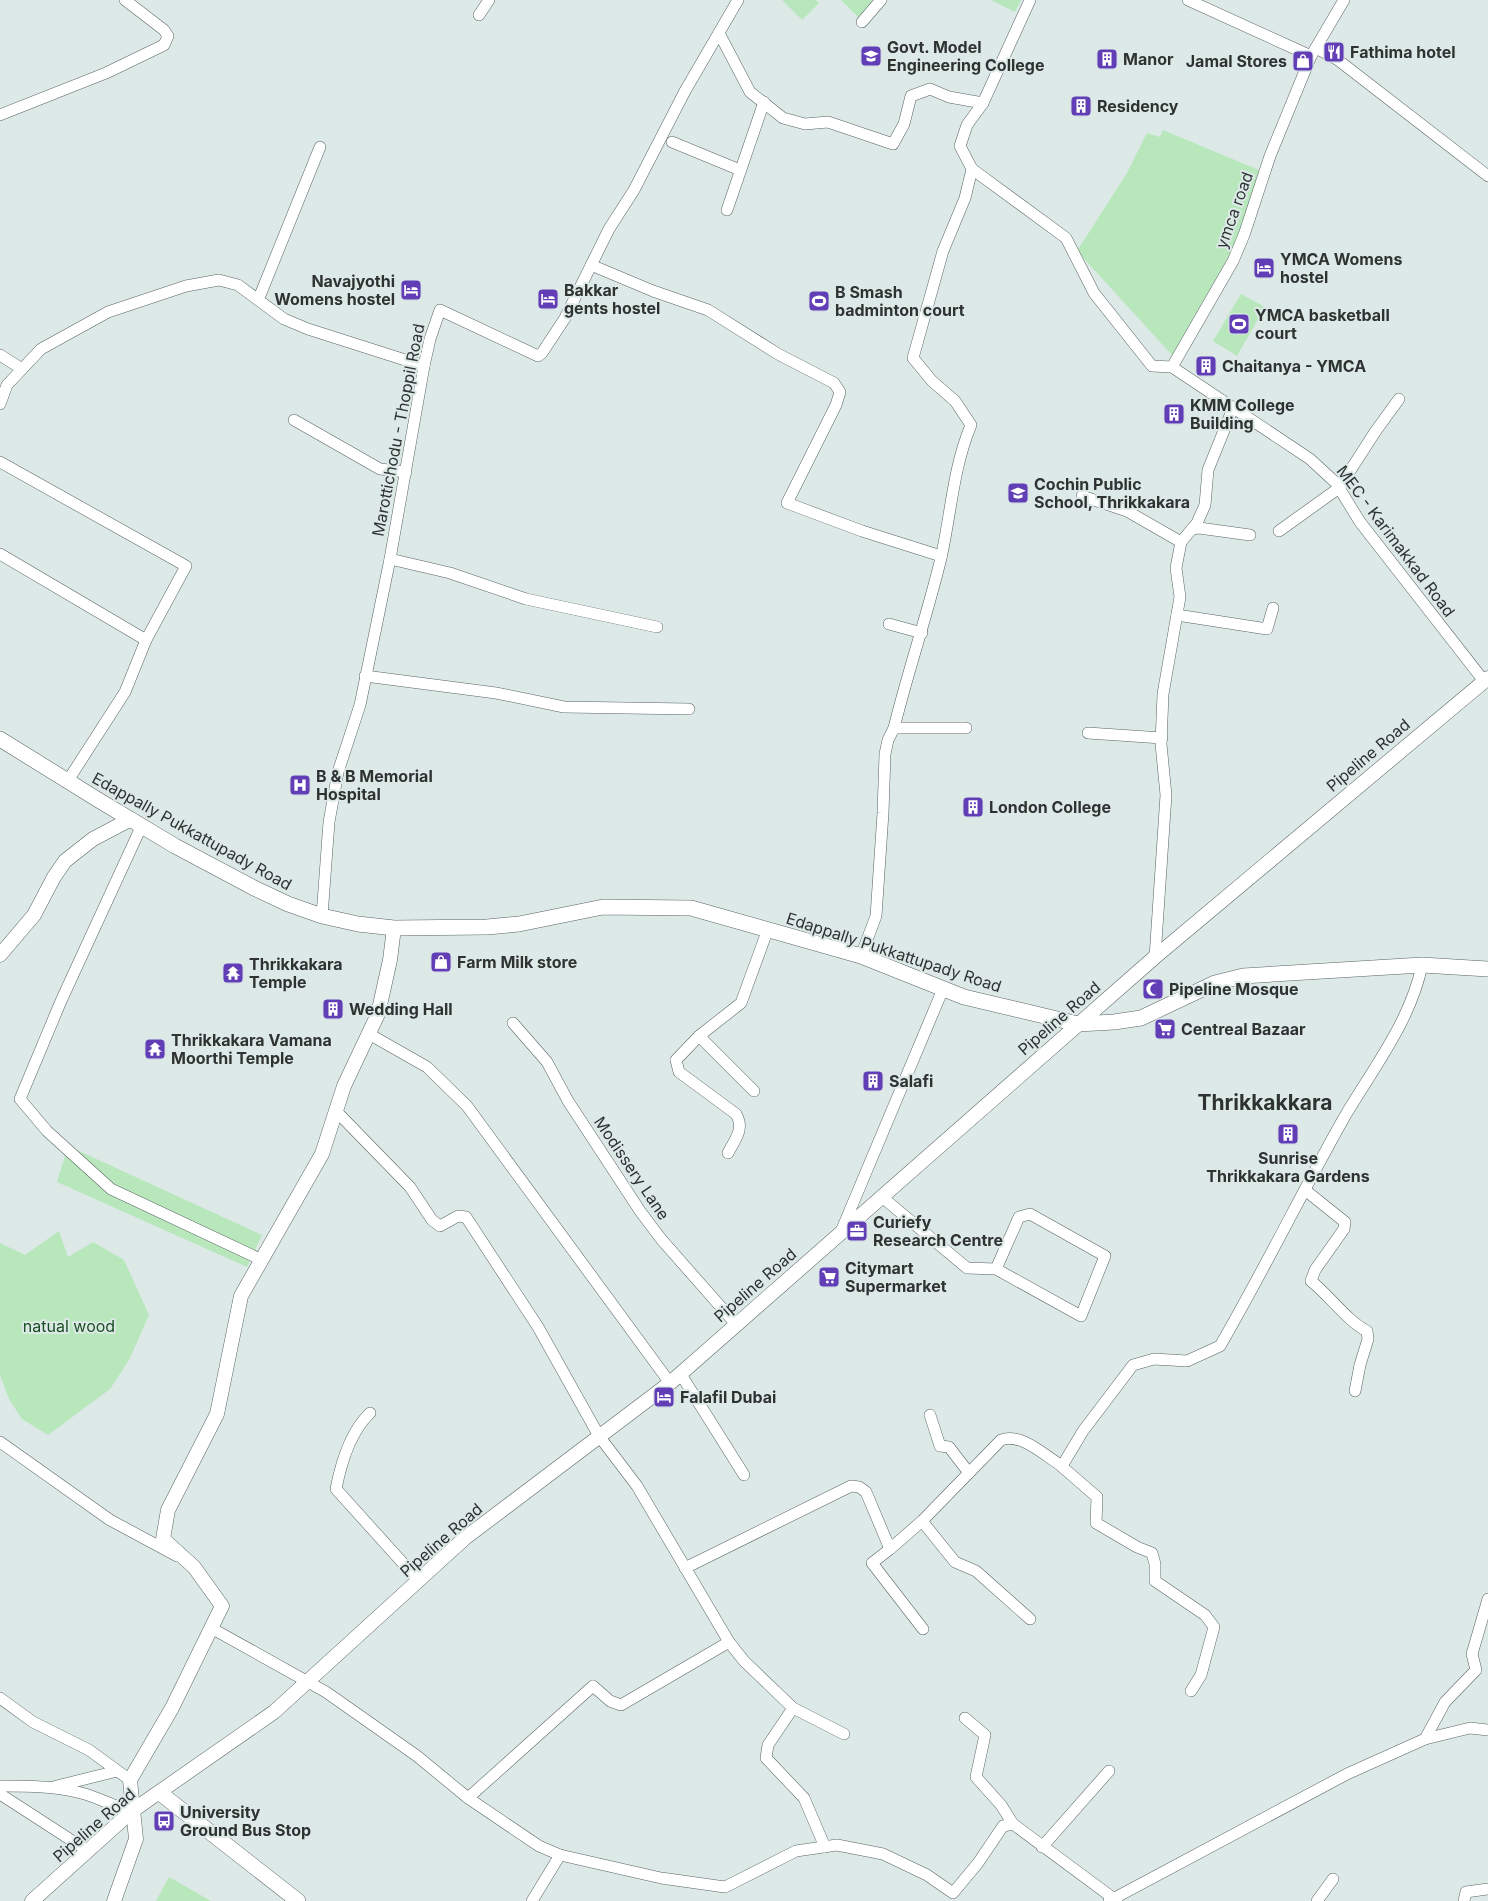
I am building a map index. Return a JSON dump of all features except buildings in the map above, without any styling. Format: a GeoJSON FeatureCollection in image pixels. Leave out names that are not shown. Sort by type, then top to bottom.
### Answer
{"type":"FeatureCollection","features":[{"type":"Feature","properties":{"kind":"main road","name":"Edappally Pukkattupady Road"},"geometry":{"type":"LineString","coordinates":[[0,739],[67,782],[254,888],[288,904],[322,916],[358,924],[394,928],[487,927],[519,924],[603,907],[675,906],[711,913],[861,956],[964,997],[1078,1024],[1141,1018],[1215,983],[1243,976],[1422,965],[1488,969]]}},
{"type":"Feature","properties":{"kind":"main road"},"geometry":{"type":"LineString","coordinates":[[160,1793],[298,1901]]}},
{"type":"Feature","properties":{"kind":"street"},"geometry":{"type":"LineString","coordinates":[[0,115],[106,73],[164,45],[168,36],[164,30],[125,0]]}},
{"type":"Feature","properties":{"kind":"street"},"geometry":{"type":"LineString","coordinates":[[479,15],[489,0]]}},
{"type":"Feature","properties":{"kind":"street","name":"Marottichodu - Thoppil Road"},"geometry":{"type":"LineString","coordinates":[[322,916],[329,822],[338,772],[355,721],[365,676],[390,558],[424,366],[430,339],[440,310],[538,356],[542,354],[565,318],[609,229],[634,190],[685,91],[738,0]]}},
{"type":"Feature","properties":{"kind":"street"},"geometry":{"type":"LineString","coordinates":[[862,22],[881,0]]}},
{"type":"Feature","properties":{"kind":"street"},"geometry":{"type":"LineString","coordinates":[[1030,0],[1013,41],[996,70],[983,103],[967,125],[960,146],[972,170],[1066,238],[1094,293],[1152,366],[1172,367]]}},
{"type":"Feature","properties":{"kind":"street"},"geometry":{"type":"LineString","coordinates":[[1188,0],[1338,60],[1488,176]]}},
{"type":"Feature","properties":{"kind":"street"},"geometry":{"type":"LineString","coordinates":[[1314,52],[1344,0]]}},
{"type":"Feature","properties":{"kind":"street"},"geometry":{"type":"LineString","coordinates":[[719,33],[750,92],[783,118],[805,124],[828,122],[893,144],[904,124],[911,96],[930,90],[949,97],[983,103]]}},
{"type":"Feature","properties":{"kind":"street","name":"ymca road"},"geometry":{"type":"LineString","coordinates":[[1172,367],[1233,262],[1270,156],[1314,52]]}},
{"type":"Feature","properties":{"kind":"street"},"geometry":{"type":"LineString","coordinates":[[727,210],[764,102]]}},
{"type":"Feature","properties":{"kind":"street"},"geometry":{"type":"LineString","coordinates":[[672,142],[740,170]]}},
{"type":"Feature","properties":{"kind":"street"},"geometry":{"type":"LineString","coordinates":[[259,298],[320,147]]}},
{"type":"Feature","properties":{"kind":"street"},"geometry":{"type":"LineString","coordinates":[[861,956],[876,916],[885,754],[922,632],[941,556],[950,499],[964,440],[971,424],[955,401],[932,381],[913,358],[943,251],[965,198],[972,170]]}},
{"type":"Feature","properties":{"kind":"street"},"geometry":{"type":"LineString","coordinates":[[592,265],[653,291],[708,310],[778,354],[834,383],[840,392],[836,405],[787,503],[862,531],[941,556]]}},
{"type":"Feature","properties":{"kind":"street"},"geometry":{"type":"LineString","coordinates":[[0,404],[6,385],[42,349],[108,312],[186,286],[219,280],[238,285],[259,298],[284,319],[308,329],[424,366]]}},
{"type":"Feature","properties":{"kind":"street"},"geometry":{"type":"LineString","coordinates":[[0,355],[22,369]]}},
{"type":"Feature","properties":{"kind":"street","name":"MEC - Karimakkad Road"},"geometry":{"type":"LineString","coordinates":[[1172,367],[1310,459],[1339,488],[1360,522],[1445,632],[1486,680]]}},
{"type":"Feature","properties":{"kind":"street"},"geometry":{"type":"LineString","coordinates":[[1279,531],[1339,488],[1399,399]]}},
{"type":"Feature","properties":{"kind":"street"},"geometry":{"type":"LineString","coordinates":[[1155,957],[1166,794],[1162,738],[1163,694],[1180,597],[1176,568],[1181,542],[1197,523],[1205,505],[1208,470],[1233,408]]}},
{"type":"Feature","properties":{"kind":"street"},"geometry":{"type":"LineString","coordinates":[[294,420],[380,469],[406,472]]}},
{"type":"Feature","properties":{"kind":"street"},"geometry":{"type":"LineString","coordinates":[[0,462],[186,566],[146,640],[125,692],[67,782]]}},
{"type":"Feature","properties":{"kind":"street"},"geometry":{"type":"LineString","coordinates":[[1082,496],[1127,511],[1181,542]]}},
{"type":"Feature","properties":{"kind":"street"},"geometry":{"type":"LineString","coordinates":[[1192,529],[1199,528],[1250,535]]}},
{"type":"Feature","properties":{"kind":"street"},"geometry":{"type":"LineString","coordinates":[[0,554],[146,640]]}},
{"type":"Feature","properties":{"kind":"street"},"geometry":{"type":"LineString","coordinates":[[390,558],[450,573],[526,599],[657,627]]}},
{"type":"Feature","properties":{"kind":"street"},"geometry":{"type":"LineString","coordinates":[[1177,615],[1267,629],[1272,608]]}},
{"type":"Feature","properties":{"kind":"street"},"geometry":{"type":"LineString","coordinates":[[889,624],[922,632]]}},
{"type":"Feature","properties":{"kind":"street"},"geometry":{"type":"LineString","coordinates":[[365,676],[496,693],[564,707],[689,709]]}},
{"type":"Feature","properties":{"kind":"street","name":"Pipeline Road"},"geometry":{"type":"LineString","coordinates":[[32,1901],[132,1811],[274,1712],[419,1582],[465,1538],[675,1378],[1155,957],[1486,680]]}},
{"type":"Feature","properties":{"kind":"street"},"geometry":{"type":"LineString","coordinates":[[894,728],[966,728]]}},
{"type":"Feature","properties":{"kind":"street"},"geometry":{"type":"LineString","coordinates":[[1088,733],[1162,738]]}},
{"type":"Feature","properties":{"kind":"street"},"geometry":{"type":"LineString","coordinates":[[0,955],[34,915],[54,877],[65,861],[93,839],[136,822]]}},
{"type":"Feature","properties":{"kind":"street"},"geometry":{"type":"LineString","coordinates":[[136,822],[20,1099],[47,1131],[111,1189],[262,1260]]}},
{"type":"Feature","properties":{"kind":"street"},"geometry":{"type":"LineString","coordinates":[[114,1901],[136,1839],[130,1780],[168,1716],[213,1629],[222,1606],[190,1563],[163,1539],[168,1510],[217,1414],[241,1296],[322,1154],[344,1086],[378,1014],[390,960],[394,928]]}},
{"type":"Feature","properties":{"kind":"street"},"geometry":{"type":"LineString","coordinates":[[728,1153],[741,1129],[742,1122],[736,1114],[679,1072],[676,1060],[699,1036],[741,1003],[768,929]]}},
{"type":"Feature","properties":{"kind":"street"},"geometry":{"type":"LineString","coordinates":[[1060,1465],[1062,1466],[1083,1431],[1133,1365],[1154,1359],[1187,1361],[1220,1346],[1304,1190],[1398,1026],[1413,995],[1422,965]]}},
{"type":"Feature","properties":{"kind":"street"},"geometry":{"type":"LineString","coordinates":[[839,1235],[943,989]]}},
{"type":"Feature","properties":{"kind":"street","name":"Modissery Lane"},"geometry":{"type":"LineString","coordinates":[[514,1023],[547,1062],[568,1102],[640,1211],[661,1239],[735,1324]]}},
{"type":"Feature","properties":{"kind":"street"},"geometry":{"type":"LineString","coordinates":[[369,1034],[427,1067],[467,1106],[675,1378],[744,1475]]}},
{"type":"Feature","properties":{"kind":"street"},"geometry":{"type":"LineString","coordinates":[[699,1036],[754,1091]]}},
{"type":"Feature","properties":{"kind":"street"},"geometry":{"type":"LineString","coordinates":[[336,1111],[410,1187],[432,1220],[440,1226],[458,1216],[466,1217],[538,1327],[599,1436],[637,1486],[729,1642],[744,1661],[793,1708],[844,1734]]}},
{"type":"Feature","properties":{"kind":"street"},"geometry":{"type":"LineString","coordinates":[[1304,1190],[1344,1222],[1344,1229],[1315,1270],[1311,1281],[1327,1293],[1357,1326],[1367,1331],[1368,1339],[1355,1391]]}},
{"type":"Feature","properties":{"kind":"street"},"geometry":{"type":"LineString","coordinates":[[882,1197],[967,1268],[996,1269],[1080,1316],[1106,1256],[1030,1214],[1019,1217],[996,1269]]}},
{"type":"Feature","properties":{"kind":"street"},"geometry":{"type":"LineString","coordinates":[[370,1413],[364,1419],[341,1461],[336,1489],[419,1582]]}},
{"type":"Feature","properties":{"kind":"street"},"geometry":{"type":"LineString","coordinates":[[930,1415],[934,1422],[940,1446],[949,1447],[969,1473]]}},
{"type":"Feature","properties":{"kind":"street"},"geometry":{"type":"LineString","coordinates":[[923,1629],[872,1564],[922,1522],[1001,1440],[1008,1438],[1024,1441],[1060,1465],[1097,1497],[1096,1523],[1137,1547],[1152,1553],[1155,1564],[1155,1580],[1206,1615],[1214,1627],[1200,1675],[1191,1691]]}},
{"type":"Feature","properties":{"kind":"street"},"geometry":{"type":"LineString","coordinates":[[0,1442],[110,1520],[190,1563]]}},
{"type":"Feature","properties":{"kind":"street"},"geometry":{"type":"LineString","coordinates":[[684,1568],[851,1486],[860,1487],[866,1492],[890,1549]]}},
{"type":"Feature","properties":{"kind":"street"},"geometry":{"type":"LineString","coordinates":[[922,1522],[955,1562],[976,1571],[1030,1619]]}},
{"type":"Feature","properties":{"kind":"street"},"geometry":{"type":"LineString","coordinates":[[1425,1739],[1446,1702],[1476,1670],[1472,1654],[1488,1599]]}},
{"type":"Feature","properties":{"kind":"street"},"geometry":{"type":"LineString","coordinates":[[213,1629],[308,1681],[373,1724],[468,1798],[539,1846],[560,1855],[661,1878],[725,1887],[796,1851],[837,1845],[883,1854],[927,1876],[953,1893],[978,1863],[1004,1826],[1013,1824]]}},
{"type":"Feature","properties":{"kind":"street"},"geometry":{"type":"LineString","coordinates":[[468,1798],[593,1686],[610,1701],[621,1705],[729,1642]]}},
{"type":"Feature","properties":{"kind":"street"},"geometry":{"type":"LineString","coordinates":[[0,1698],[33,1722],[89,1750],[130,1780]]}},
{"type":"Feature","properties":{"kind":"street"},"geometry":{"type":"LineString","coordinates":[[793,1708],[768,1745],[766,1758],[804,1798],[825,1847]]}},
{"type":"Feature","properties":{"kind":"street"},"geometry":{"type":"LineString","coordinates":[[965,1718],[985,1735],[976,1777],[1001,1805],[1013,1824],[1113,1900],[1347,1774],[1425,1739],[1470,1728],[1488,1730]]}},
{"type":"Feature","properties":{"kind":"street"},"geometry":{"type":"LineString","coordinates":[[1042,1847],[1109,1770]]}},
{"type":"Feature","properties":{"kind":"street"},"geometry":{"type":"LineString","coordinates":[[47,1788],[117,1771]]}},
{"type":"Feature","properties":{"kind":"street"},"geometry":{"type":"LineString","coordinates":[[0,1786],[47,1788],[83,1794],[116,1808],[132,1811]]}},
{"type":"Feature","properties":{"kind":"street"},"geometry":{"type":"LineString","coordinates":[[0,1794],[88,1851]]}},
{"type":"Feature","properties":{"kind":"street"},"geometry":{"type":"LineString","coordinates":[[532,1901],[560,1855]]}},
{"type":"Feature","properties":{"kind":"street"},"geometry":{"type":"LineString","coordinates":[[1317,1901],[1333,1879]]}},
{"type":"Feature","properties":{"kind":"street"},"geometry":{"type":"LineString","coordinates":[[1464,1901],[1466,1892],[1488,1889]]}},
{"type":"Feature","properties":{"kind":"green space"},"geometry":{"type":"Polygon","coordinates":[[[782,0],[816,0],[819,3],[802,20],[782,0]]]}},
{"type":"Feature","properties":{"kind":"green space"},"geometry":{"type":"Polygon","coordinates":[[[841,0],[877,0],[860,19],[841,0]]]}},
{"type":"Feature","properties":{"kind":"green space"},"geometry":{"type":"Polygon","coordinates":[[[991,0],[1021,0],[1015,12],[991,0]]]}},
{"type":"Feature","properties":{"kind":"green space"},"geometry":{"type":"Polygon","coordinates":[[[1163,130],[1259,170],[1238,240],[1172,355],[1077,251],[1127,173],[1147,133],[1160,137],[1163,130]]]}},
{"type":"Feature","properties":{"kind":"green space","name":"YMCA basketball court"},"geometry":{"type":"Polygon","coordinates":[[[1241,294],[1265,307],[1237,356],[1213,341],[1241,294]]]}},
{"type":"Feature","properties":{"kind":"green space"},"geometry":{"type":"Polygon","coordinates":[[[68,1146],[262,1235],[247,1267],[57,1182],[68,1146]]]}},
{"type":"Feature","properties":{"kind":"green space","name":"natual wood"},"geometry":{"type":"Polygon","coordinates":[[[59,1231],[68,1257],[93,1242],[124,1260],[149,1315],[129,1360],[110,1389],[48,1435],[22,1419],[9,1399],[0,1375],[0,1243],[25,1255],[59,1231]]]}},
{"type":"Feature","properties":{"kind":"green space"},"geometry":{"type":"Polygon","coordinates":[[[169,1877],[211,1901],[156,1901],[169,1877]]]}},
{"type":"Feature","properties":{"kind":"place","name":"Fathima hotel"},"geometry":{"type":"Point","coordinates":[1334,52]}},
{"type":"Feature","properties":{"kind":"place","name":"Govt. Model Engineering College"},"geometry":{"type":"Point","coordinates":[871,56]}},
{"type":"Feature","properties":{"kind":"place","name":"Manor"},"geometry":{"type":"Point","coordinates":[1107,59]}},
{"type":"Feature","properties":{"kind":"place","name":"Jamal Stores"},"geometry":{"type":"Point","coordinates":[1303,61]}},
{"type":"Feature","properties":{"kind":"place","name":"Residency"},"geometry":{"type":"Point","coordinates":[1081,106]}},
{"type":"Feature","properties":{"kind":"place","name":"YMCA Womens hostel"},"geometry":{"type":"Point","coordinates":[1264,268]}},
{"type":"Feature","properties":{"kind":"place","name":"Navajyothi Womens hostel"},"geometry":{"type":"Point","coordinates":[411,290]}},
{"type":"Feature","properties":{"kind":"place","name":"Bakkar gents hostel"},"geometry":{"type":"Point","coordinates":[548,299]}},
{"type":"Feature","properties":{"kind":"place","name":"B Smash badminton court"},"geometry":{"type":"Point","coordinates":[819,301]}},
{"type":"Feature","properties":{"kind":"place","name":"YMCA basketball court"},"geometry":{"type":"Point","coordinates":[1239,324]}},
{"type":"Feature","properties":{"kind":"place","name":"Chaitanya - YMCA"},"geometry":{"type":"Point","coordinates":[1206,366]}},
{"type":"Feature","properties":{"kind":"place","name":"KMM College Building"},"geometry":{"type":"Point","coordinates":[1174,414]}},
{"type":"Feature","properties":{"kind":"place","name":"Cochin Public School, Thrikkakara"},"geometry":{"type":"Point","coordinates":[1018,493]}},
{"type":"Feature","properties":{"kind":"place","name":"B & B Memorial Hospital"},"geometry":{"type":"Point","coordinates":[300,785]}},
{"type":"Feature","properties":{"kind":"place","name":"London College"},"geometry":{"type":"Point","coordinates":[973,807]}},
{"type":"Feature","properties":{"kind":"place","name":"Farm Milk store"},"geometry":{"type":"Point","coordinates":[441,962]}},
{"type":"Feature","properties":{"kind":"place","name":"Thrikkakara Temple"},"geometry":{"type":"Point","coordinates":[233,973]}},
{"type":"Feature","properties":{"kind":"place","name":"Pipeline Mosque"},"geometry":{"type":"Point","coordinates":[1153,989]}},
{"type":"Feature","properties":{"kind":"place","name":"Wedding Hall"},"geometry":{"type":"Point","coordinates":[333,1009]}},
{"type":"Feature","properties":{"kind":"place","name":"Centreal Bazaar"},"geometry":{"type":"Point","coordinates":[1165,1029]}},
{"type":"Feature","properties":{"kind":"place","name":"Thrikkakara Vamana Moorthi Temple"},"geometry":{"type":"Point","coordinates":[155,1049]}},
{"type":"Feature","properties":{"kind":"place","name":"Salafi"},"geometry":{"type":"Point","coordinates":[873,1081]}},
{"type":"Feature","properties":{"kind":"place","name":"Sunrise Thrikkakara Gardens"},"geometry":{"type":"Point","coordinates":[1288,1134]}},
{"type":"Feature","properties":{"kind":"place","name":"Curiefy Research Centre"},"geometry":{"type":"Point","coordinates":[857,1231]}},
{"type":"Feature","properties":{"kind":"place","name":"Citymart Supermarket"},"geometry":{"type":"Point","coordinates":[829,1277]}},
{"type":"Feature","properties":{"kind":"place","name":"Falafil Dubai"},"geometry":{"type":"Point","coordinates":[664,1397]}},
{"type":"Feature","properties":{"kind":"place","name":"University Ground Bus Stop"},"geometry":{"type":"Point","coordinates":[164,1821]}},
{"type":"Feature","properties":{"kind":"district","name":"Thrikkakkara"},"geometry":{"type":"Point","coordinates":[1265,1103]}}]}
